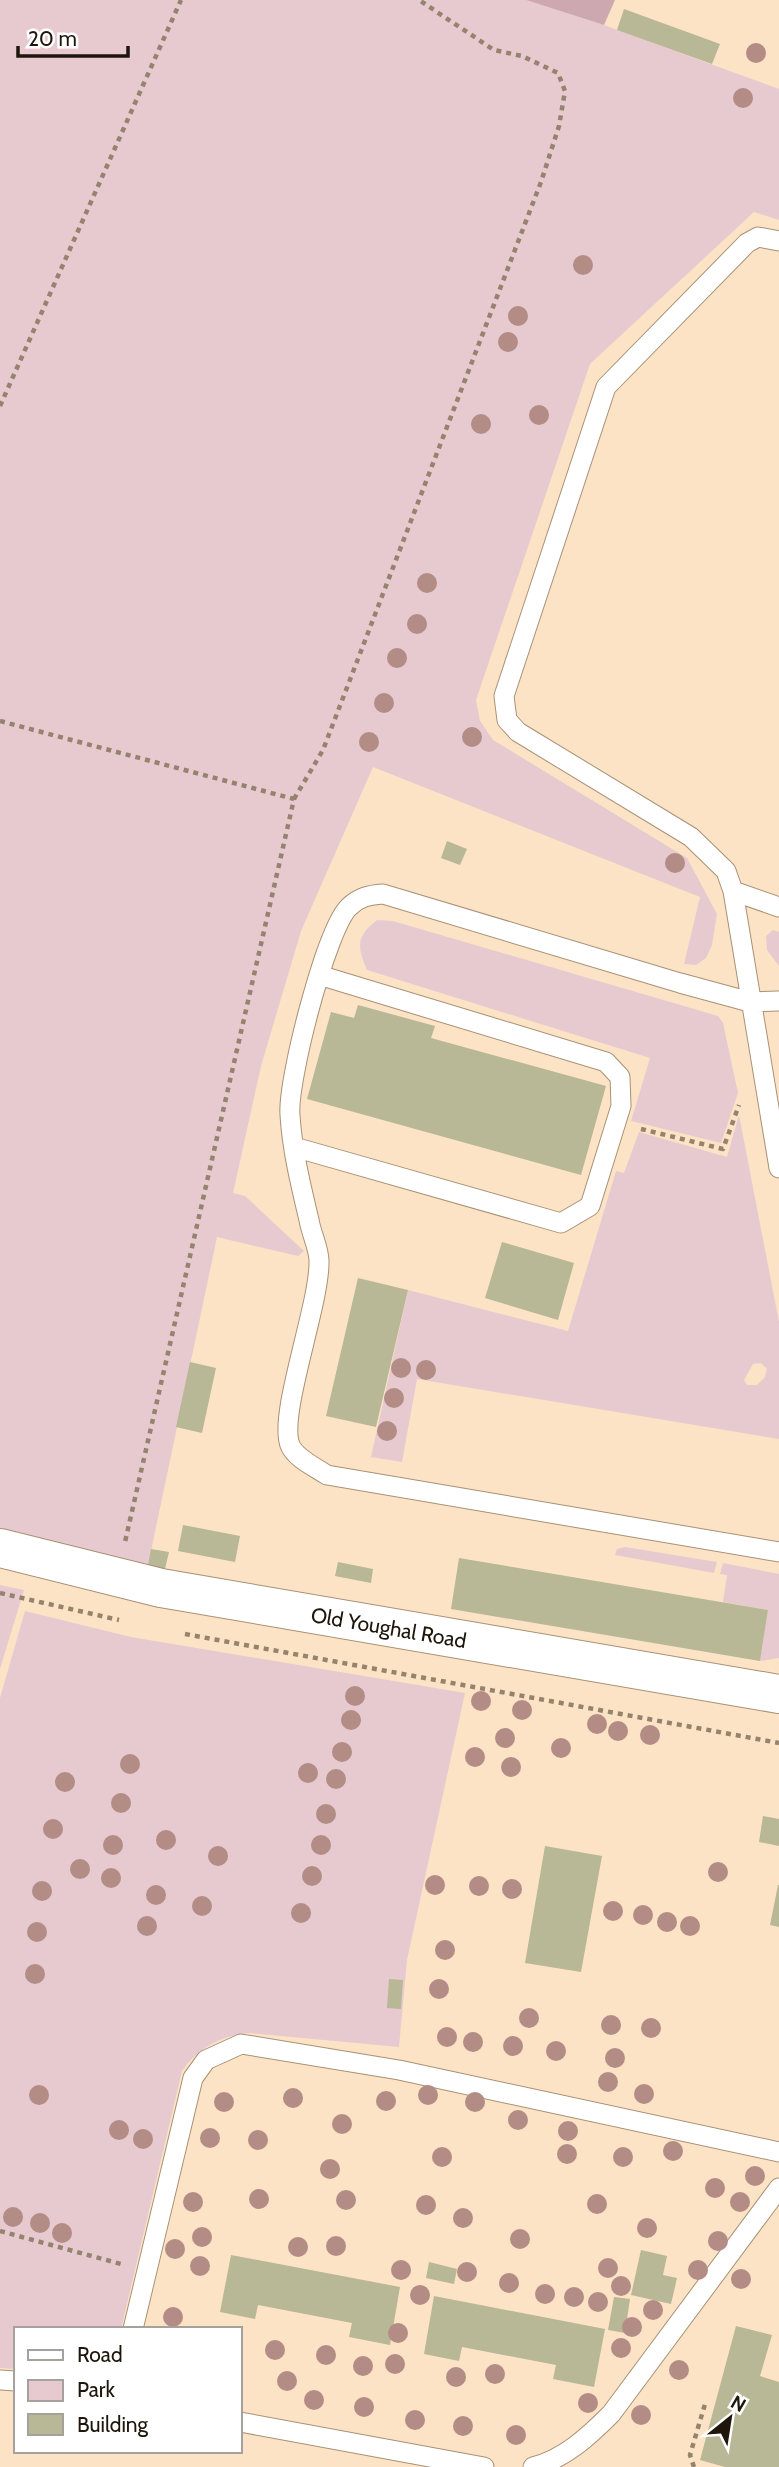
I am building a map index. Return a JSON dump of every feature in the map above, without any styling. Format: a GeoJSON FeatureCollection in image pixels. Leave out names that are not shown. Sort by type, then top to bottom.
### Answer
{"type":"FeatureCollection","features":[{"type":"Feature","properties":{"kind":"street","name":"Old Youghal Road"},"geometry":{"type":"LineString","coordinates":[[0,1548],[161,1588],[779,1694]]}},
{"type":"Feature","properties":{"kind":"lane"},"geometry":{"type":"LineString","coordinates":[[779,241],[758,237],[747,243],[606,387],[504,696],[507,720],[518,732],[691,837],[726,871],[733,891],[779,1168]]}},
{"type":"Feature","properties":{"kind":"lane"},"geometry":{"type":"LineString","coordinates":[[733,891],[779,907]]}},
{"type":"Feature","properties":{"kind":"lane"},"geometry":{"type":"LineString","coordinates":[[779,1001],[750,1002],[383,894],[365,895],[348,907],[337,924],[320,975],[290,1088],[289,1113],[294,1147],[319,1260],[314,1303],[288,1421],[290,1445],[303,1460],[327,1475],[779,1552]]}},
{"type":"Feature","properties":{"kind":"lane"},"geometry":{"type":"LineString","coordinates":[[294,1147],[561,1223],[590,1206],[621,1106],[620,1077],[606,1062],[320,975]]}},
{"type":"Feature","properties":{"kind":"lane"},"geometry":{"type":"LineString","coordinates":[[133,2327],[193,2078],[206,2060],[241,2045],[399,2070],[779,2152]]}},
{"type":"Feature","properties":{"kind":"lane"},"geometry":{"type":"LineString","coordinates":[[533,2467],[561,2455],[585,2440],[611,2414],[779,2188]]}},
{"type":"Feature","properties":{"kind":"lane"},"geometry":{"type":"LineString","coordinates":[[242,2422],[484,2467]]}},
{"type":"Feature","properties":{"kind":"path"},"geometry":{"type":"LineString","coordinates":[[0,406],[181,0]]}},
{"type":"Feature","properties":{"kind":"path"},"geometry":{"type":"LineString","coordinates":[[125,1544],[294,799],[323,750],[435,452],[541,183],[559,126],[565,90],[558,73],[522,56],[494,50],[419,0]]}},
{"type":"Feature","properties":{"kind":"path"},"geometry":{"type":"LineString","coordinates":[[0,721],[294,799]]}},
{"type":"Feature","properties":{"kind":"path"},"geometry":{"type":"LineString","coordinates":[[635,1127],[723,1149],[740,1105],[768,1101]]}},
{"type":"Feature","properties":{"kind":"path"},"geometry":{"type":"LineString","coordinates":[[0,1593],[132,1623]]}},
{"type":"Feature","properties":{"kind":"path"},"geometry":{"type":"LineString","coordinates":[[184,1634],[779,1743]]}},
{"type":"Feature","properties":{"kind":"path"},"geometry":{"type":"LineString","coordinates":[[0,2231],[124,2265]]}},
{"type":"Feature","properties":{"kind":"path"},"geometry":{"type":"LineString","coordinates":[[694,2467],[690,2455],[705,2404]]}},
{"type":"Feature","properties":{"kind":"green space"},"geometry":{"type":"Polygon","coordinates":[[[0,0],[526,0],[604,25],[779,89],[779,220],[754,212],[590,364],[476,700],[480,721],[493,740],[687,858],[717,914],[712,945],[706,958],[696,965],[684,964],[700,897],[373,767],[301,931],[261,1066],[233,1193],[245,1196],[304,1251],[298,1256],[217,1237],[147,1570],[0,1534],[0,0]]]}},
{"type":"Feature","properties":{"kind":"green space"},"geometry":{"type":"Polygon","coordinates":[[[377,920],[393,921],[718,1016],[723,1023],[738,1093],[721,1143],[631,1121],[650,1058],[367,970],[361,955],[360,942],[365,931],[377,920]]]}},
{"type":"Feature","properties":{"kind":"green space"},"geometry":{"type":"Polygon","coordinates":[[[773,930],[779,932],[779,966],[767,950],[766,936],[773,930]]]}},
{"type":"Feature","properties":{"kind":"green space"},"geometry":{"type":"Polygon","coordinates":[[[739,1115],[779,1322],[779,1439],[417,1379],[402,1462],[371,1457],[408,1290],[568,1331],[616,1171],[624,1173],[639,1132],[727,1157],[739,1115]],[[761,1363],[753,1364],[744,1380],[747,1385],[757,1385],[765,1377],[767,1369],[761,1363]]]}},
{"type":"Feature","properties":{"kind":"green space"},"geometry":{"type":"Polygon","coordinates":[[[625,1547],[717,1562],[714,1573],[615,1555],[617,1549],[625,1547]]]}},
{"type":"Feature","properties":{"kind":"green space"},"geometry":{"type":"Polygon","coordinates":[[[723,1563],[779,1574],[779,1658],[760,1661],[768,1610],[723,1602],[727,1575],[720,1574],[723,1563]]]}},
{"type":"Feature","properties":{"kind":"green space"},"geometry":{"type":"Polygon","coordinates":[[[0,1585],[24,1590],[0,1669],[0,1585]]]}},
{"type":"Feature","properties":{"kind":"green space"},"geometry":{"type":"Polygon","coordinates":[[[25,1611],[131,1637],[465,1693],[407,1960],[399,2047],[248,2033],[220,2040],[203,2049],[182,2071],[121,2327],[14,2327],[14,2369],[0,2368],[0,1698],[25,1611]]]}},
{"type":"Feature","properties":{"kind":"shaded area"},"geometry":{"type":"Polygon","coordinates":[[[526,0],[615,0],[604,25],[526,0]]]}},
{"type":"Feature","properties":{"kind":"building"},"geometry":{"type":"Polygon","coordinates":[[[624,9],[720,44],[712,64],[617,30],[624,9]]]}},
{"type":"Feature","properties":{"kind":"building"},"geometry":{"type":"Polygon","coordinates":[[[447,841],[467,849],[460,865],[441,858],[447,841]]]}},
{"type":"Feature","properties":{"kind":"building"},"geometry":{"type":"Polygon","coordinates":[[[358,1005],[435,1026],[431,1038],[606,1086],[581,1175],[307,1099],[331,1012],[354,1018],[358,1005]]]}},
{"type":"Feature","properties":{"kind":"building"},"geometry":{"type":"Polygon","coordinates":[[[502,1242],[574,1263],[558,1320],[485,1298],[502,1242]]]}},
{"type":"Feature","properties":{"kind":"building"},"geometry":{"type":"Polygon","coordinates":[[[358,1278],[408,1290],[376,1427],[326,1416],[358,1278]]]}},
{"type":"Feature","properties":{"kind":"building"},"geometry":{"type":"Polygon","coordinates":[[[190,1362],[216,1368],[202,1433],[176,1427],[190,1362]]]}},
{"type":"Feature","properties":{"kind":"building"},"geometry":{"type":"Polygon","coordinates":[[[183,1525],[240,1536],[235,1562],[178,1551],[183,1525]]]}},
{"type":"Feature","properties":{"kind":"building"},"geometry":{"type":"Polygon","coordinates":[[[151,1549],[169,1552],[164,1573],[147,1570],[151,1549]]]}},
{"type":"Feature","properties":{"kind":"building"},"geometry":{"type":"Polygon","coordinates":[[[459,1558],[768,1610],[760,1661],[451,1609],[459,1558]]]}},
{"type":"Feature","properties":{"kind":"building"},"geometry":{"type":"Polygon","coordinates":[[[338,1562],[373,1569],[371,1583],[335,1576],[338,1562]]]}},
{"type":"Feature","properties":{"kind":"building"},"geometry":{"type":"Polygon","coordinates":[[[763,1816],[779,1819],[779,1846],[759,1842],[763,1816]]]}},
{"type":"Feature","properties":{"kind":"building"},"geometry":{"type":"Polygon","coordinates":[[[545,1846],[602,1856],[581,1972],[525,1963],[545,1846]]]}},
{"type":"Feature","properties":{"kind":"building"},"geometry":{"type":"Polygon","coordinates":[[[779,1885],[779,1927],[770,1925],[779,1885]]]}},
{"type":"Feature","properties":{"kind":"building"},"geometry":{"type":"Polygon","coordinates":[[[389,1979],[403,1980],[401,2009],[387,2008],[389,1979]]]}},
{"type":"Feature","properties":{"kind":"building"},"geometry":{"type":"Polygon","coordinates":[[[641,2250],[667,2256],[663,2275],[677,2278],[671,2304],[631,2295],[641,2250]]]}},
{"type":"Feature","properties":{"kind":"building"},"geometry":{"type":"Polygon","coordinates":[[[231,2255],[400,2287],[390,2345],[349,2337],[352,2323],[258,2305],[255,2319],[220,2312],[231,2255]]]}},
{"type":"Feature","properties":{"kind":"building"},"geometry":{"type":"Polygon","coordinates":[[[429,2262],[457,2269],[454,2284],[426,2278],[429,2262]]]}},
{"type":"Feature","properties":{"kind":"building"},"geometry":{"type":"Polygon","coordinates":[[[434,2296],[605,2329],[594,2387],[553,2379],[556,2365],[462,2347],[459,2361],[424,2354],[434,2296]]]}},
{"type":"Feature","properties":{"kind":"building"},"geometry":{"type":"Polygon","coordinates":[[[614,2297],[630,2299],[625,2333],[608,2330],[614,2297]]]}},
{"type":"Feature","properties":{"kind":"building"},"geometry":{"type":"Polygon","coordinates":[[[736,2326],[772,2335],[760,2376],[779,2382],[779,2467],[725,2467],[700,2460],[736,2326]]]}}]}
